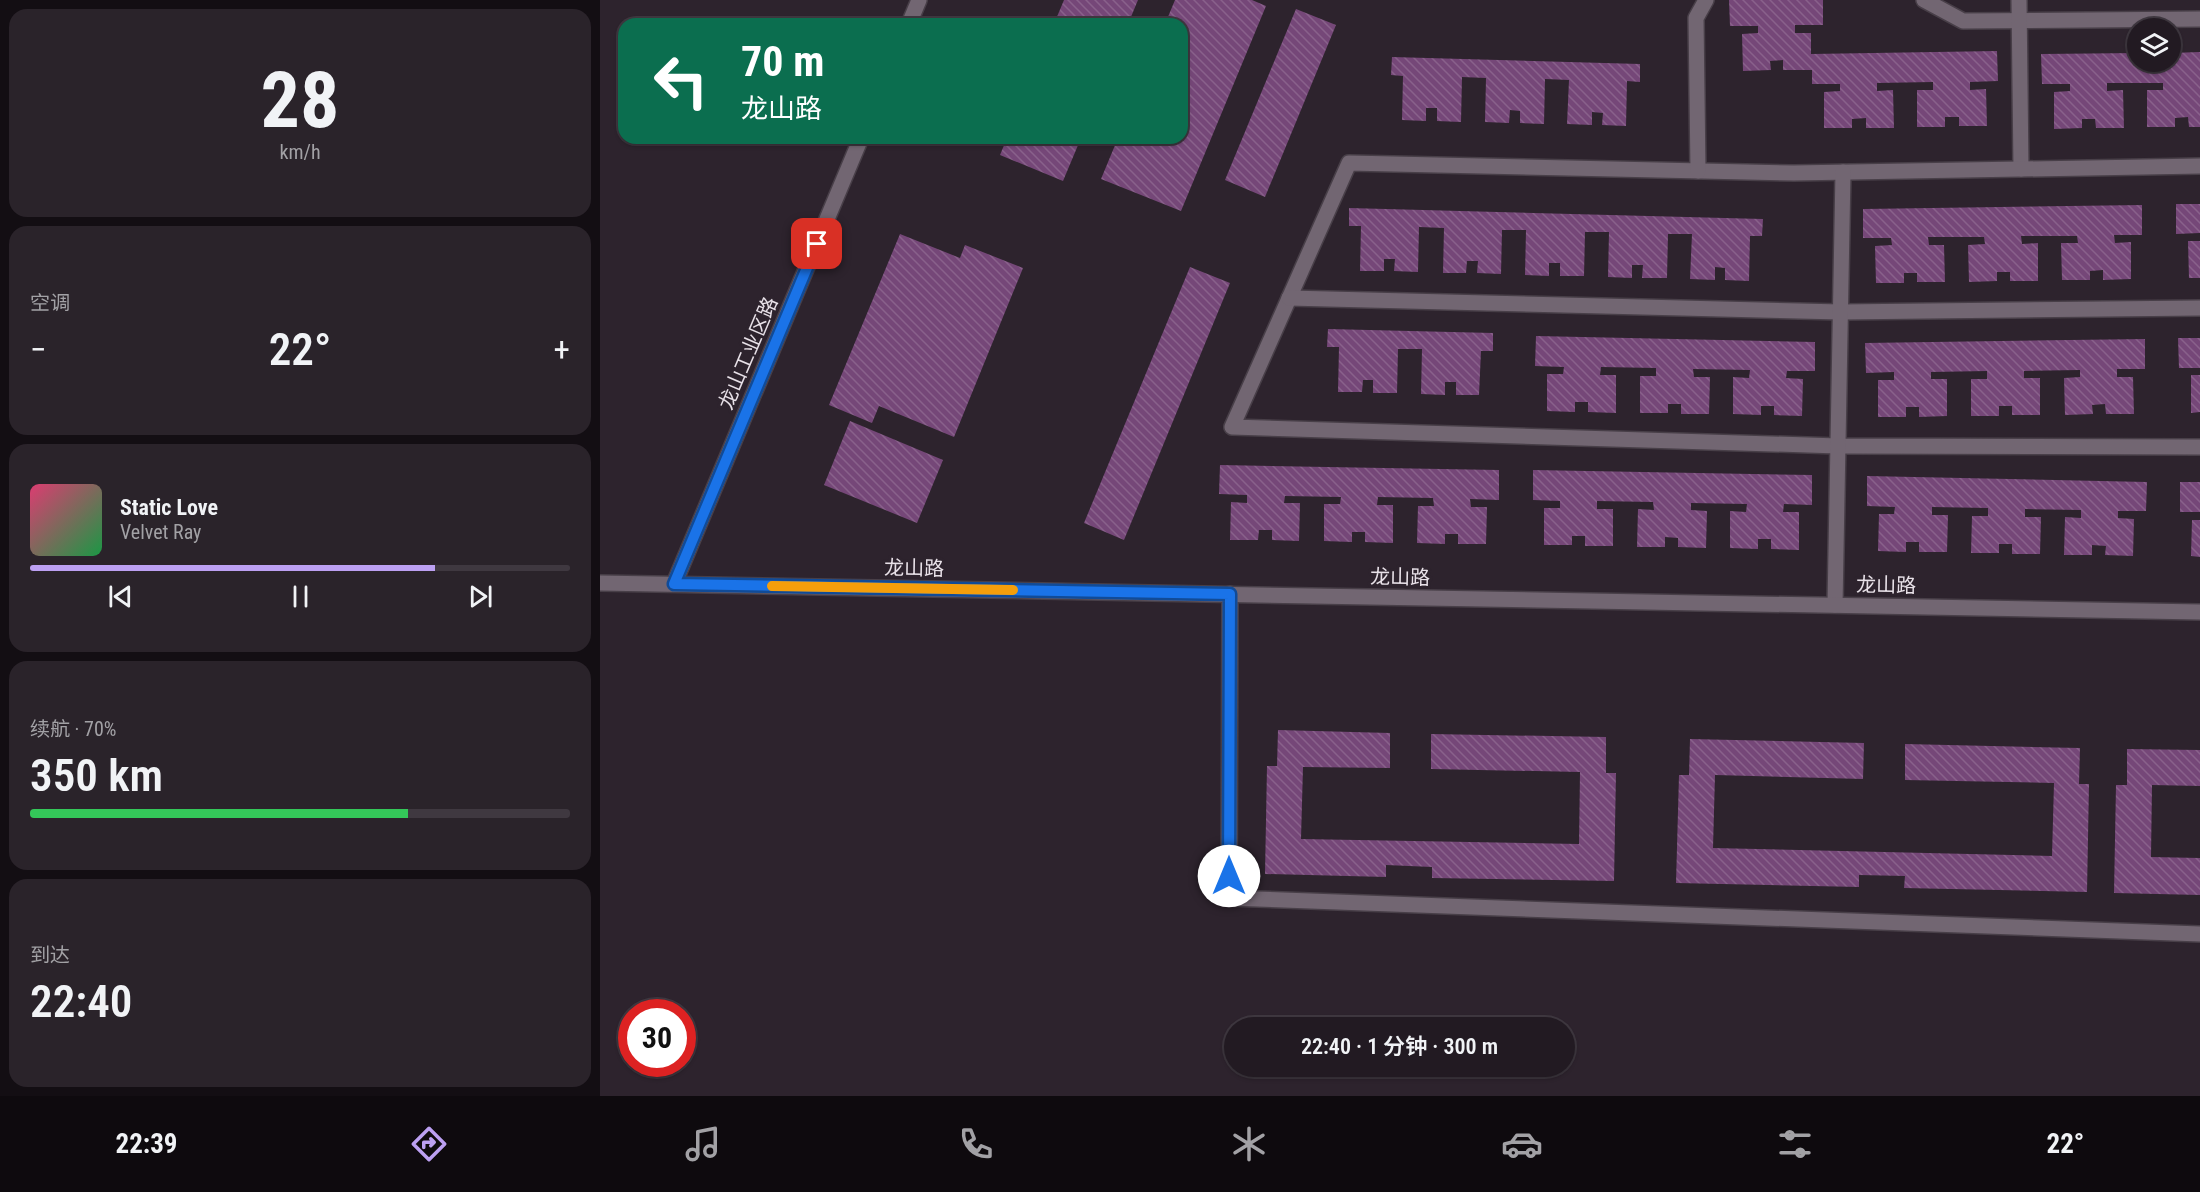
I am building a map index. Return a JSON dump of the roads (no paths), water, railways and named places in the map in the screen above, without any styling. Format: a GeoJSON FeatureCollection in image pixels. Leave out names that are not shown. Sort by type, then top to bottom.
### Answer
{"type":"FeatureCollection","features":[{"type":"Feature","properties":{"kind":"street"},"geometry":{"type":"LineString","coordinates":[[912,18],[919,0]]}},
{"type":"Feature","properties":{"kind":"street"},"geometry":{"type":"LineString","coordinates":[[1698,171],[1696,18],[1706,0]]}},
{"type":"Feature","properties":{"kind":"street"},"geometry":{"type":"LineString","coordinates":[[1924,0],[1963,21],[2200,19]]}},
{"type":"Feature","properties":{"kind":"street"},"geometry":{"type":"LineString","coordinates":[[2019,0],[2021,169]]}},
{"type":"Feature","properties":{"kind":"street","name":"龙山工业区路"},"geometry":{"type":"LineString","coordinates":[[674,584],[858,144]]}},
{"type":"Feature","properties":{"kind":"street"},"geometry":{"type":"LineString","coordinates":[[2200,166],[1844,172],[1349,163],[1232,427],[1838,446],[2200,447]]}},
{"type":"Feature","properties":{"kind":"street"},"geometry":{"type":"LineString","coordinates":[[1835,605],[1844,172]]}},
{"type":"Feature","properties":{"kind":"street"},"geometry":{"type":"LineString","coordinates":[[1289,298],[1841,312],[2200,308]]}},
{"type":"Feature","properties":{"kind":"street","name":"龙山路"},"geometry":{"type":"LineString","coordinates":[[600,583],[2200,612]]}},
{"type":"Feature","properties":{"kind":"street"},"geometry":{"type":"LineString","coordinates":[[1230,594],[1229,898],[2200,934]]}}]}
